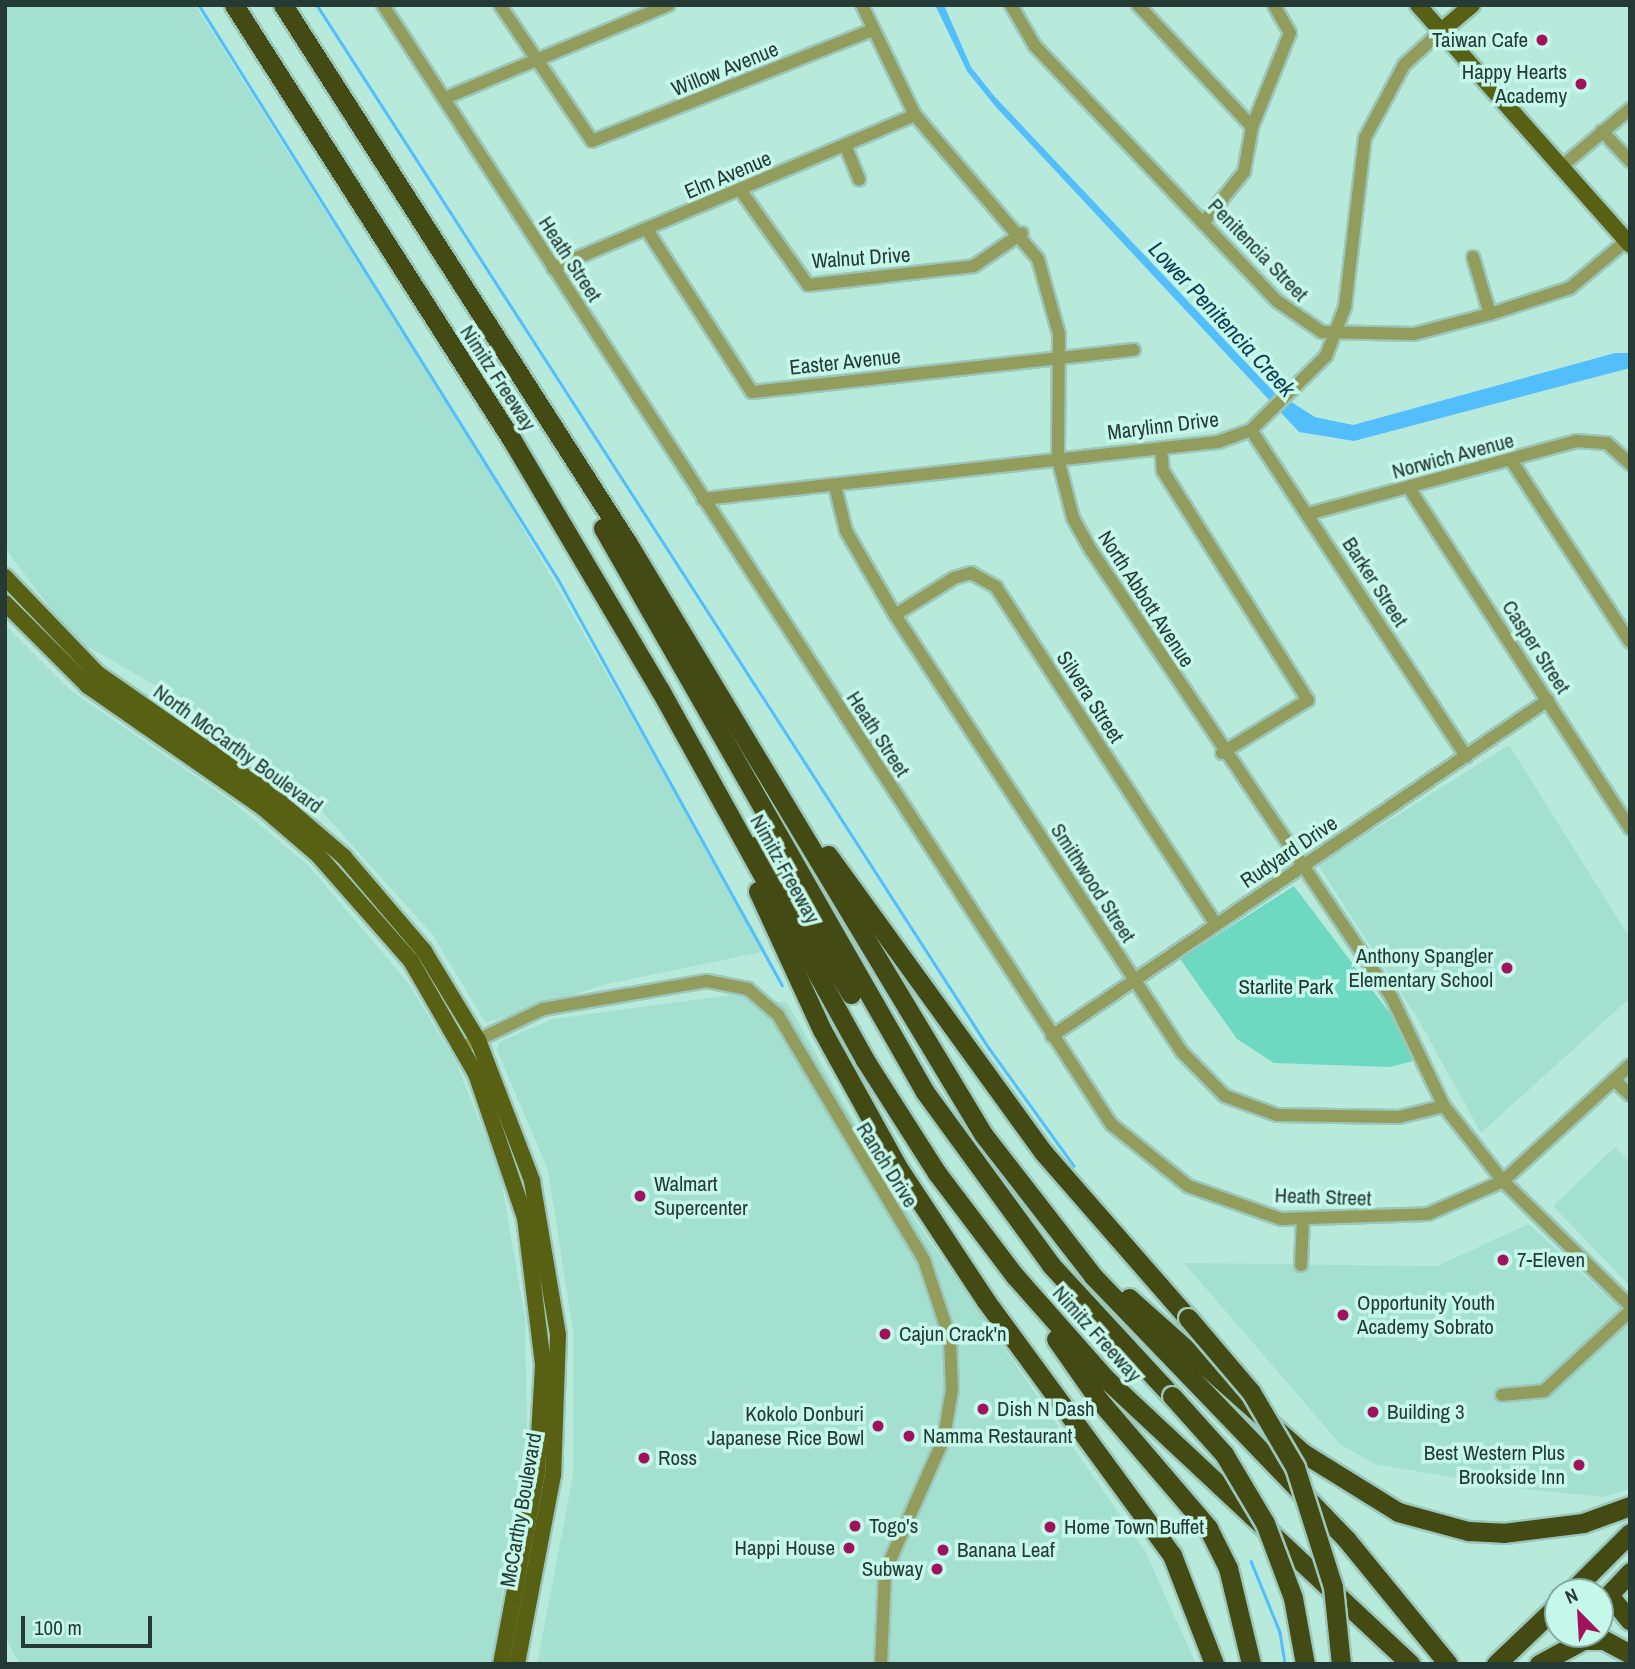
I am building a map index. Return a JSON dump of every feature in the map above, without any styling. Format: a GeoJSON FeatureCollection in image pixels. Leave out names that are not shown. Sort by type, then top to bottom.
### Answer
{"type":"FeatureCollection","features":[{"type":"Feature","properties":{"kind":"highway","name":"Nimitz Freeway"},"geometry":{"type":"LineString","coordinates":[[234,5],[512,440],[901,1117],[1015,1276],[1154,1428],[1411,1664]]}},
{"type":"Feature","properties":{"kind":"highway","name":"Nimitz Freeway"},"geometry":{"type":"LineString","coordinates":[[282,5],[483,314],[739,726],[935,1060],[1039,1208],[1147,1336],[1280,1467],[1377,1575],[1448,1664]]}},
{"type":"Feature","properties":{"kind":"highway"},"geometry":{"type":"LineString","coordinates":[[483,314],[925,1092],[1051,1265],[1169,1399],[1215,1460],[1256,1528],[1283,1601],[1295,1664]]}},
{"type":"Feature","properties":{"kind":"highway"},"geometry":{"type":"LineString","coordinates":[[512,440],[947,1144],[1051,1280],[1224,1454],[1265,1523],[1293,1598],[1305,1664]]}},
{"type":"Feature","properties":{"kind":"highway"},"geometry":{"type":"LineString","coordinates":[[739,726],[886,941],[1043,1152],[1251,1392],[1294,1467],[1333,1587],[1341,1664]]}},
{"type":"Feature","properties":{"kind":"highway"},"geometry":{"type":"LineString","coordinates":[[722,803],[822,1030],[877,1131],[986,1301],[1171,1555],[1214,1664]]}},
{"type":"Feature","properties":{"kind":"highway"},"geometry":{"type":"LineString","coordinates":[[1039,1208],[1219,1384],[1367,1497],[1430,1523],[1503,1533],[1583,1522],[1630,1506]]}},
{"type":"Feature","properties":{"kind":"highway"},"geometry":{"type":"LineString","coordinates":[[1015,1276],[1098,1399],[1208,1528],[1228,1568],[1251,1664]]}},
{"type":"Feature","properties":{"kind":"highway"},"geometry":{"type":"LineString","coordinates":[[1585,1578],[1630,1533]]}},
{"type":"Feature","properties":{"kind":"highway"},"geometry":{"type":"LineString","coordinates":[[1614,1588],[1630,1572]]}},
{"type":"Feature","properties":{"kind":"highway"},"geometry":{"type":"LineString","coordinates":[[1377,1575],[1465,1664]]}},
{"type":"Feature","properties":{"kind":"highway"},"geometry":{"type":"LineString","coordinates":[[1614,1608],[1630,1621]]}},
{"type":"Feature","properties":{"kind":"highway"},"geometry":{"type":"LineString","coordinates":[[1501,1658],[1544,1620]]}},
{"type":"Feature","properties":{"kind":"highway"},"geometry":{"type":"LineString","coordinates":[[1537,1664],[1584,1640],[1604,1640],[1630,1654]]}},
{"type":"Feature","properties":{"kind":"highway"},"geometry":{"type":"LineString","coordinates":[[1537,1664],[1553,1648]]}},
{"type":"Feature","properties":{"kind":"main road"},"geometry":{"type":"LineString","coordinates":[[1418,5],[1628,243]]}},
{"type":"Feature","properties":{"kind":"main road","name":"Marylinn Drive"},"geometry":{"type":"LineString","coordinates":[[1440,32],[1472,5]]}},
{"type":"Feature","properties":{"kind":"main road","name":"North McCarthy Boulevard"},"geometry":{"type":"LineString","coordinates":[[5,577],[98,674],[272,794],[344,857],[424,951],[470,1044]]}},
{"type":"Feature","properties":{"kind":"main road","name":"North McCarthy Boulevard"},"geometry":{"type":"LineString","coordinates":[[5,603],[88,686],[262,807],[318,855],[411,961],[470,1044]]}},
{"type":"Feature","properties":{"kind":"main road","name":"McCarthy Boulevard"},"geometry":{"type":"LineString","coordinates":[[470,1044],[516,1185],[542,1336],[537,1473],[501,1664]]}},
{"type":"Feature","properties":{"kind":"main road","name":"McCarthy Boulevard"},"geometry":{"type":"LineString","coordinates":[[470,1044],[532,1181],[558,1335],[553,1475],[517,1664]]}},
{"type":"Feature","properties":{"kind":"street","name":"Heath Street"},"geometry":{"type":"LineString","coordinates":[[383,5],[1111,1124],[1188,1186],[1281,1219],[1428,1214],[1503,1181],[1630,1065]]}},
{"type":"Feature","properties":{"kind":"street"},"geometry":{"type":"LineString","coordinates":[[500,5],[536,60]]}},
{"type":"Feature","properties":{"kind":"street"},"geometry":{"type":"LineString","coordinates":[[444,98],[668,5]]}},
{"type":"Feature","properties":{"kind":"street","name":"North Abbott Avenue"},"geometry":{"type":"LineString","coordinates":[[862,5],[915,115],[1022,233],[1048,284],[1060,357],[1058,459],[1083,536],[1222,753],[1392,998],[1444,1106],[1503,1181],[1630,1308]]}},
{"type":"Feature","properties":{"kind":"street","name":"Penitencia Street"},"geometry":{"type":"LineString","coordinates":[[1011,5],[1035,46],[1286,310],[1335,335],[1414,334],[1490,314],[1570,288],[1628,243]]}},
{"type":"Feature","properties":{"kind":"street"},"geometry":{"type":"LineString","coordinates":[[1138,5],[1252,127]]}},
{"type":"Feature","properties":{"kind":"street"},"geometry":{"type":"LineString","coordinates":[[1203,223],[1237,186],[1252,127],[1290,28],[1274,5]]}},
{"type":"Feature","properties":{"kind":"street","name":"Willow Avenue"},"geometry":{"type":"LineString","coordinates":[[536,60],[592,141],[873,30]]}},
{"type":"Feature","properties":{"kind":"street","name":"Marylinn Drive"},"geometry":{"type":"LineString","coordinates":[[703,499],[1218,442],[1251,430],[1289,398],[1335,335],[1348,294],[1365,138],[1404,65],[1440,32]]}},
{"type":"Feature","properties":{"kind":"street"},"geometry":{"type":"LineString","coordinates":[[1561,167],[1630,109]]}},
{"type":"Feature","properties":{"kind":"street","name":"Elm Avenue"},"geometry":{"type":"LineString","coordinates":[[553,268],[846,147],[915,115]]}},
{"type":"Feature","properties":{"kind":"street"},"geometry":{"type":"LineString","coordinates":[[1602,131],[1630,160]]}},
{"type":"Feature","properties":{"kind":"street"},"geometry":{"type":"LineString","coordinates":[[846,147],[859,179]]}},
{"type":"Feature","properties":{"kind":"street","name":"Walnut Drive"},"geometry":{"type":"LineString","coordinates":[[741,191],[808,285],[974,266],[1022,233]]}},
{"type":"Feature","properties":{"kind":"street","name":"Easter Avenue"},"geometry":{"type":"LineString","coordinates":[[647,229],[752,392],[1135,350]]}},
{"type":"Feature","properties":{"kind":"street"},"geometry":{"type":"LineString","coordinates":[[1473,257],[1490,314]]}},
{"type":"Feature","properties":{"kind":"street","name":"Barker Street"},"geometry":{"type":"LineString","coordinates":[[1251,430],[1466,756]]}},
{"type":"Feature","properties":{"kind":"street","name":"Norwich Avenue"},"geometry":{"type":"LineString","coordinates":[[1308,514],[1576,440],[1608,443],[1630,464]]}},
{"type":"Feature","properties":{"kind":"street"},"geometry":{"type":"LineString","coordinates":[[1161,449],[1163,471],[1308,700],[1222,753]]}},
{"type":"Feature","properties":{"kind":"street"},"geometry":{"type":"LineString","coordinates":[[1511,460],[1630,642]]}},
{"type":"Feature","properties":{"kind":"street","name":"Smithwood Street"},"geometry":{"type":"LineString","coordinates":[[835,486],[846,531],[895,615],[1133,981],[1182,1052],[1225,1096],[1276,1115],[1399,1117],[1444,1106]]}},
{"type":"Feature","properties":{"kind":"street","name":"Casper Street"},"geometry":{"type":"LineString","coordinates":[[1409,488],[1630,828]]}},
{"type":"Feature","properties":{"kind":"street","name":"Silvera Street"},"geometry":{"type":"LineString","coordinates":[[895,615],[954,578],[971,573],[996,587],[1216,925]]}},
{"type":"Feature","properties":{"kind":"street","name":"Rudyard Drive"},"geometry":{"type":"LineString","coordinates":[[1052,1036],[1548,700]]}},
{"type":"Feature","properties":{"kind":"street","name":"Ranch Drive"},"geometry":{"type":"LineString","coordinates":[[470,1044],[543,1009],[707,981],[748,989],[778,1014],[924,1260],[950,1338],[952,1389],[944,1438],[885,1572],[881,1664]]}},
{"type":"Feature","properties":{"kind":"street"},"geometry":{"type":"LineString","coordinates":[[1614,1080],[1630,1095]]}},
{"type":"Feature","properties":{"kind":"street"},"geometry":{"type":"LineString","coordinates":[[1301,1265],[1303,1219]]}},
{"type":"Feature","properties":{"kind":"street"},"geometry":{"type":"LineString","coordinates":[[1502,1395],[1544,1391],[1630,1308]]}},
{"type":"Feature","properties":{"kind":"shaded area"},"geometry":{"type":"Polygon","coordinates":[[[5,5],[195,5],[497,483],[766,951],[607,984],[486,1023],[433,935],[299,786],[186,703],[73,638],[5,548],[5,5]]]}},
{"type":"Feature","properties":{"kind":"shaded area"},"geometry":{"type":"Polygon","coordinates":[[[5,625],[70,690],[231,801],[308,865],[409,984],[456,1062],[500,1173],[525,1318],[527,1431],[492,1664],[20,1664],[5,1637],[5,625]]]}},
{"type":"Feature","properties":{"kind":"shaded area","name":"Anthony Spangler Elementary School"},"geometry":{"type":"Polygon","coordinates":[[[1509,745],[1630,938],[1630,998],[1481,1133],[1418,1019],[1318,865],[1509,745]]]}},
{"type":"Feature","properties":{"kind":"shaded area"},"geometry":{"type":"Polygon","coordinates":[[[730,995],[787,1003],[886,1178],[1145,1551],[1196,1664],[537,1664],[573,1475],[573,1331],[548,1170],[497,1050],[499,1042],[553,1019],[730,995]]]}},
{"type":"Feature","properties":{"kind":"shaded area"},"geometry":{"type":"Polygon","coordinates":[[[1615,1147],[1630,1162],[1630,1286],[1553,1206],[1615,1147]]]}},
{"type":"Feature","properties":{"kind":"shaded area"},"geometry":{"type":"Polygon","coordinates":[[[1529,1224],[1630,1318],[1630,1489],[1603,1497],[1524,1489],[1374,1464],[1340,1444],[1184,1263],[1437,1266],[1529,1224]]]}},
{"type":"Feature","properties":{"kind":"green space","name":"Starlite Park"},"geometry":{"type":"Polygon","coordinates":[[[1294,886],[1398,1024],[1413,1061],[1390,1067],[1274,1063],[1237,1039],[1180,959],[1294,886]]]}},
{"type":"Feature","properties":{"kind":"water"},"geometry":{"type":"Polygon","coordinates":[[[935,5],[944,5],[971,67],[995,97],[1271,389],[1315,417],[1353,425],[1615,353],[1630,353],[1630,368],[1354,441],[1299,432],[995,106],[967,71],[935,5]]]}},
{"type":"Feature","properties":{"kind":"waterway"},"geometry":{"type":"LineString","coordinates":[[199,5],[558,579],[782,985]]}},
{"type":"Feature","properties":{"kind":"waterway"},"geometry":{"type":"LineString","coordinates":[[317,5],[989,1048],[1074,1166]]}},
{"type":"Feature","properties":{"kind":"waterway"},"geometry":{"type":"LineString","coordinates":[[1251,1561],[1280,1632],[1285,1664]]}},
{"type":"Feature","properties":{"kind":"place","name":"Taiwan Cafe"},"geometry":{"type":"Point","coordinates":[1542,40]}},
{"type":"Feature","properties":{"kind":"place","name":"Happy Hearts Academy"},"geometry":{"type":"Point","coordinates":[1581,84]}},
{"type":"Feature","properties":{"kind":"place","name":"Anthony Spangler Elementary School"},"geometry":{"type":"Point","coordinates":[1507,968]}},
{"type":"Feature","properties":{"kind":"place","name":"Walmart Supercenter"},"geometry":{"type":"Point","coordinates":[640,1196]}},
{"type":"Feature","properties":{"kind":"place","name":"7-Eleven"},"geometry":{"type":"Point","coordinates":[1503,1260]}},
{"type":"Feature","properties":{"kind":"place","name":"Opportunity Youth Academy Sobrato"},"geometry":{"type":"Point","coordinates":[1343,1315]}},
{"type":"Feature","properties":{"kind":"place","name":"Cajun Crack'n"},"geometry":{"type":"Point","coordinates":[885,1334]}},
{"type":"Feature","properties":{"kind":"place","name":"Dish N Dash"},"geometry":{"type":"Point","coordinates":[983,1409]}},
{"type":"Feature","properties":{"kind":"place","name":"Building 3"},"geometry":{"type":"Point","coordinates":[1373,1412]}},
{"type":"Feature","properties":{"kind":"place","name":"Kokolo Donburi Japanese Rice Bowl"},"geometry":{"type":"Point","coordinates":[878,1426]}},
{"type":"Feature","properties":{"kind":"place","name":"Namma Restaurant"},"geometry":{"type":"Point","coordinates":[909,1436]}},
{"type":"Feature","properties":{"kind":"place","name":"Ross"},"geometry":{"type":"Point","coordinates":[644,1458]}},
{"type":"Feature","properties":{"kind":"place","name":"Best Western Plus Brookside Inn"},"geometry":{"type":"Point","coordinates":[1579,1465]}},
{"type":"Feature","properties":{"kind":"place","name":"Togo's"},"geometry":{"type":"Point","coordinates":[855,1526]}},
{"type":"Feature","properties":{"kind":"place","name":"Home Town Buffet"},"geometry":{"type":"Point","coordinates":[1050,1527]}},
{"type":"Feature","properties":{"kind":"place","name":"Happi House"},"geometry":{"type":"Point","coordinates":[849,1548]}},
{"type":"Feature","properties":{"kind":"place","name":"Banana Leaf"},"geometry":{"type":"Point","coordinates":[943,1550]}},
{"type":"Feature","properties":{"kind":"place","name":"Subway"},"geometry":{"type":"Point","coordinates":[937,1569]}},
{"type":"Feature","properties":{"kind":"water label","name":"Lower Penitencia Creek"},"geometry":{"type":"Point","coordinates":[1222,319]}}]}
